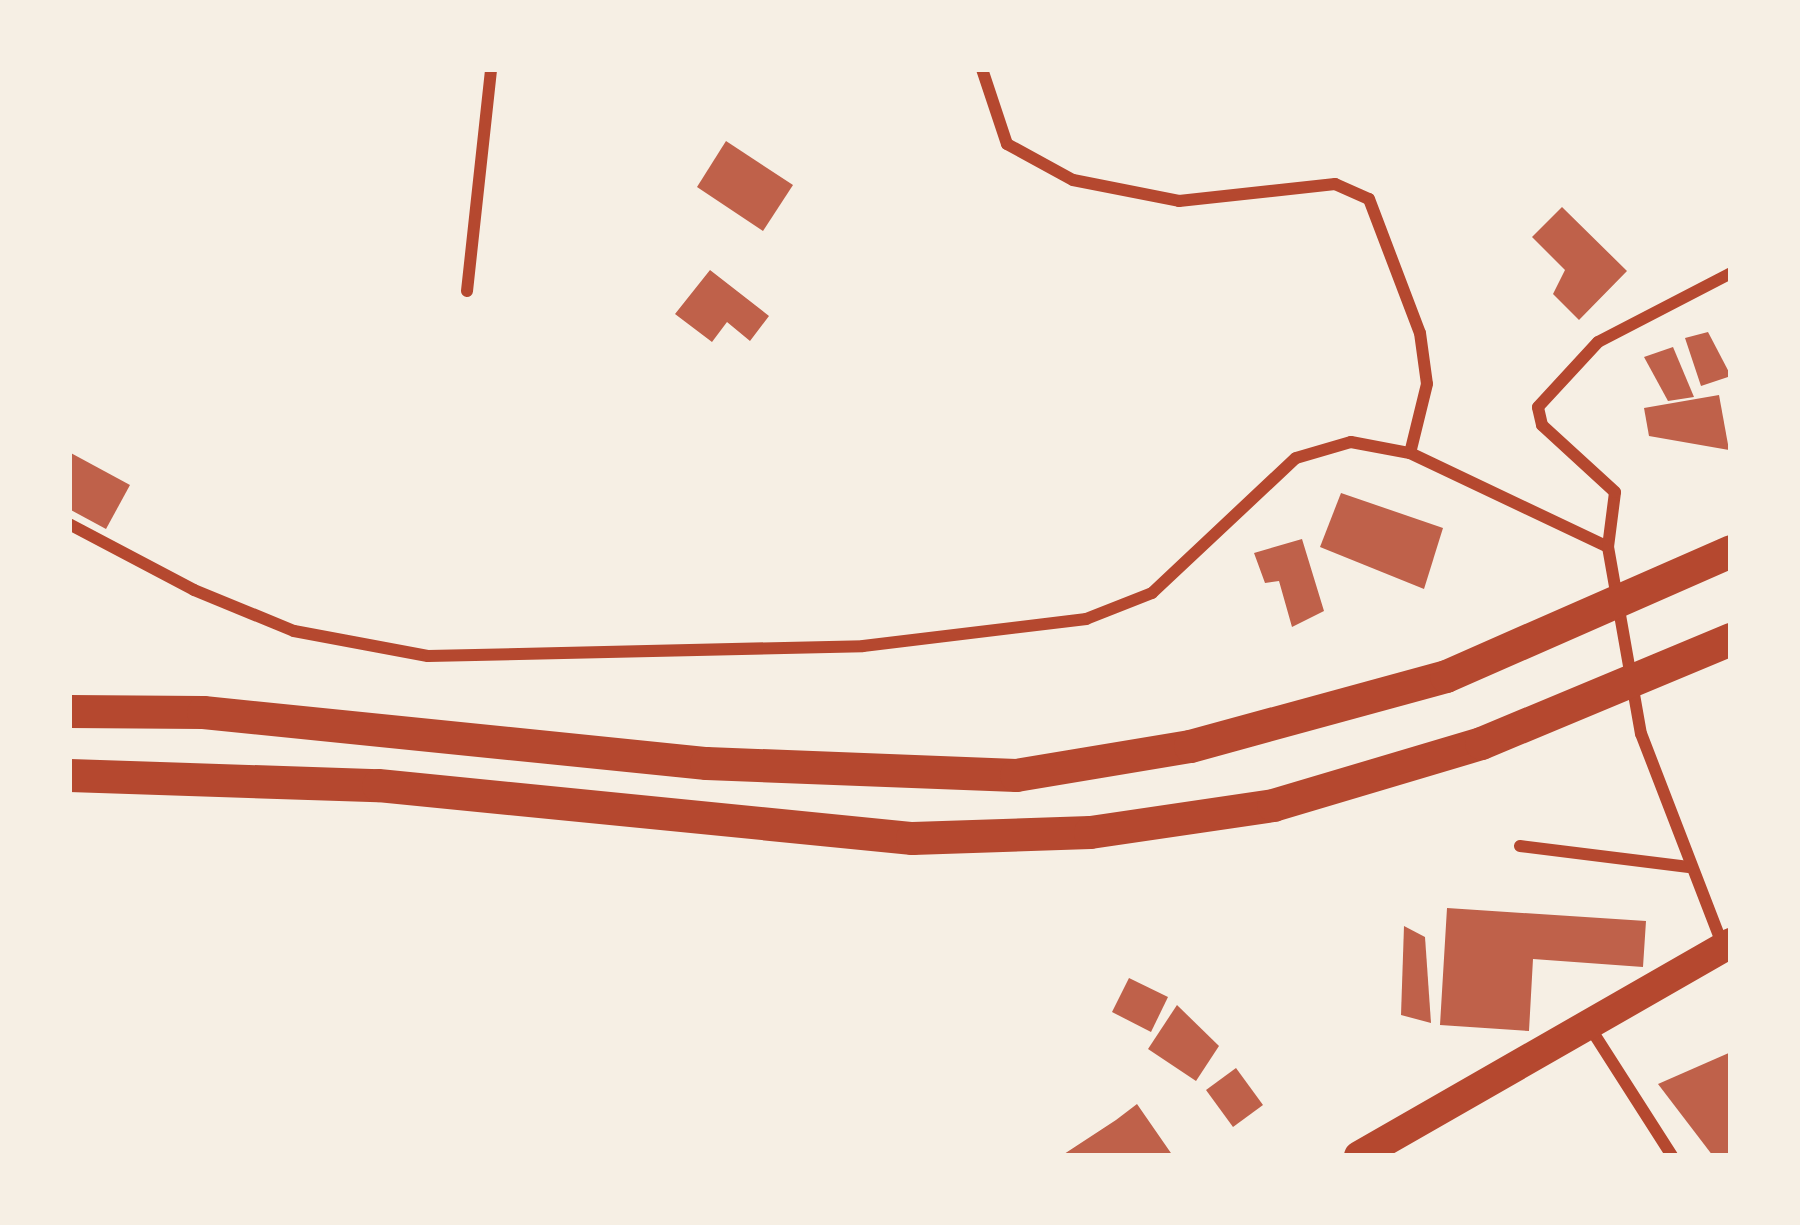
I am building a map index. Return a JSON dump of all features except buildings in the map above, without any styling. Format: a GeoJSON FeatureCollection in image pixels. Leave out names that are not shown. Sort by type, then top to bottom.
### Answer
{"type":"FeatureCollection","features":[{"type":"Feature","properties":{"kind":"highway"},"geometry":{"type":"LineString","coordinates":[[69,711],[203,712],[706,764],[1016,775],[1190,746],[1446,676],[1731,551]]}},
{"type":"Feature","properties":{"kind":"highway"},"geometry":{"type":"LineString","coordinates":[[69,775],[378,785],[912,838],[1090,832],[1274,805],[1481,743],[1731,639]]}},
{"type":"Feature","properties":{"kind":"main road"},"geometry":{"type":"LineString","coordinates":[[1359,1156],[1585,1020],[1727,945]]}},
{"type":"Feature","properties":{"kind":"street"},"geometry":{"type":"LineString","coordinates":[[467,290],[491,69]]}},
{"type":"Feature","properties":{"kind":"street"},"geometry":{"type":"LineString","coordinates":[[982,69],[1007,144],[1073,180],[1179,201],[1336,184],[1370,200],[1420,333],[1427,385],[1410,454]]}},
{"type":"Feature","properties":{"kind":"street"},"geometry":{"type":"LineString","coordinates":[[1727,945],[1689,867],[1641,734],[1608,547],[1616,492],[1542,425],[1538,406],[1598,343],[1731,273]]}},
{"type":"Feature","properties":{"kind":"street"},"geometry":{"type":"LineString","coordinates":[[69,524],[194,590],[294,631],[428,656],[862,646],[1086,619],[1152,593],[1296,458],[1351,442],[1410,454],[1608,547]]}},
{"type":"Feature","properties":{"kind":"street"},"geometry":{"type":"LineString","coordinates":[[1520,846],[1689,867]]}},
{"type":"Feature","properties":{"kind":"street"},"geometry":{"type":"LineString","coordinates":[[1585,1020],[1672,1156]]}}]}
